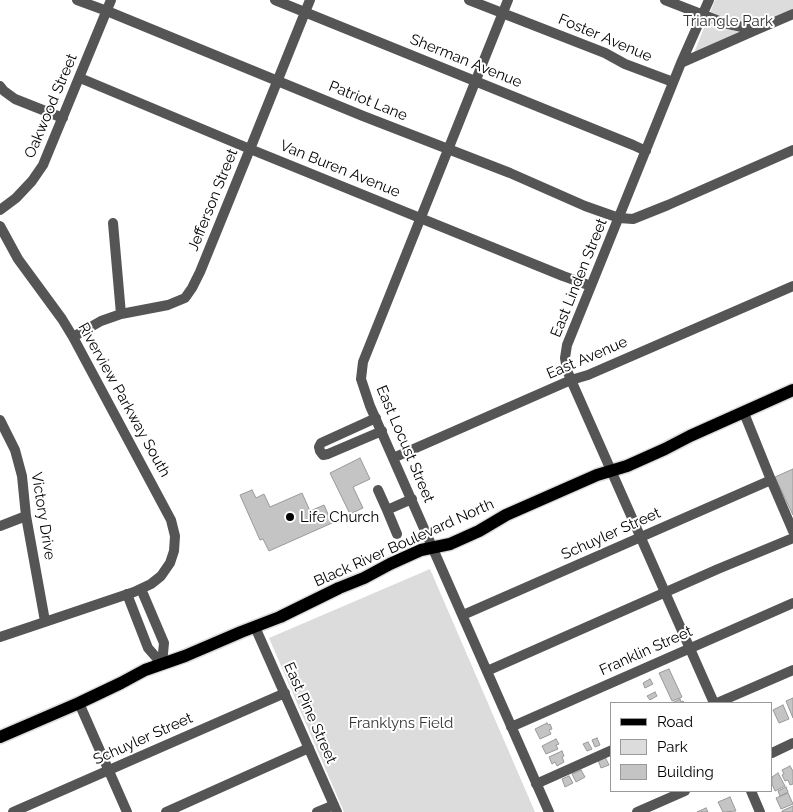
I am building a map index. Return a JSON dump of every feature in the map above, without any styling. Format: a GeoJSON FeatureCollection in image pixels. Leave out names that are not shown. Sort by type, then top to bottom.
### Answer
{"type":"FeatureCollection","features":[{"type":"Feature","properties":{"kind":"main road","name":"Black River Boulevard North"},"geometry":{"type":"LineString","coordinates":[[0,738],[79,703],[145,670],[185,656],[287,614],[421,550],[450,544],[506,516],[597,475],[626,466],[793,390]]}},
{"type":"Feature","properties":{"kind":"street","name":"Patriot Lane"},"geometry":{"type":"LineString","coordinates":[[77,0],[510,173],[585,206],[619,218]]}},
{"type":"Feature","properties":{"kind":"street","name":"Oakwood Street"},"geometry":{"type":"LineString","coordinates":[[0,210],[16,198],[32,181],[43,165],[111,0]]}},
{"type":"Feature","properties":{"kind":"street","name":"Sherman Avenue"},"geometry":{"type":"LineString","coordinates":[[275,0],[633,144],[646,151]]}},
{"type":"Feature","properties":{"kind":"street","name":"Jefferson Street"},"geometry":{"type":"LineString","coordinates":[[73,337],[101,321],[121,314],[168,305],[185,298],[200,272],[310,0]]}},
{"type":"Feature","properties":{"kind":"street","name":"Foster Avenue"},"geometry":{"type":"LineString","coordinates":[[469,0],[673,82]]}},
{"type":"Feature","properties":{"kind":"street","name":"East Locust Street"},"geometry":{"type":"LineString","coordinates":[[508,0],[363,362],[361,379],[376,418],[549,812]]}},
{"type":"Feature","properties":{"kind":"street"},"geometry":{"type":"LineString","coordinates":[[665,0],[702,15],[756,30]]}},
{"type":"Feature","properties":{"kind":"street","name":"East Linden Street"},"geometry":{"type":"LineString","coordinates":[[709,0],[673,82],[567,345],[565,358],[571,380],[610,470],[715,702]]}},
{"type":"Feature","properties":{"kind":"street"},"geometry":{"type":"LineString","coordinates":[[681,64],[793,14]]}},
{"type":"Feature","properties":{"kind":"street","name":"Van Buren Avenue"},"geometry":{"type":"LineString","coordinates":[[80,78],[250,149],[591,286]]}},
{"type":"Feature","properties":{"kind":"street"},"geometry":{"type":"LineString","coordinates":[[0,86],[15,99],[63,118]]}},
{"type":"Feature","properties":{"kind":"street"},"geometry":{"type":"LineString","coordinates":[[619,218],[633,219],[793,150]]}},
{"type":"Feature","properties":{"kind":"street"},"geometry":{"type":"LineString","coordinates":[[113,223],[121,314]]}},
{"type":"Feature","properties":{"kind":"street","name":"Riverview Parkway South"},"geometry":{"type":"LineString","coordinates":[[0,226],[18,259],[73,337],[171,520],[175,536],[174,552],[170,563],[161,576],[151,584],[0,637]]}},
{"type":"Feature","properties":{"kind":"street","name":"East Avenue"},"geometry":{"type":"LineString","coordinates":[[394,458],[571,380],[588,375],[793,286]]}},
{"type":"Feature","properties":{"kind":"street"},"geometry":{"type":"LineString","coordinates":[[744,413],[793,530]]}},
{"type":"Feature","properties":{"kind":"street"},"geometry":{"type":"LineString","coordinates":[[376,418],[322,443],[319,447],[320,451],[323,455],[328,454],[382,431]]}},
{"type":"Feature","properties":{"kind":"street","name":"Victory Drive"},"geometry":{"type":"LineString","coordinates":[[0,420],[15,450],[22,476],[26,516],[45,621]]}},
{"type":"Feature","properties":{"kind":"street","name":"Schuyler Street"},"geometry":{"type":"LineString","coordinates":[[463,615],[771,480]]}},
{"type":"Feature","properties":{"kind":"street"},"geometry":{"type":"LineString","coordinates":[[378,490],[397,534]]}},
{"type":"Feature","properties":{"kind":"street"},"geometry":{"type":"LineString","coordinates":[[387,510],[412,499]]}},
{"type":"Feature","properties":{"kind":"street"},"geometry":{"type":"LineString","coordinates":[[0,526],[26,516]]}},
{"type":"Feature","properties":{"kind":"street"},"geometry":{"type":"LineString","coordinates":[[487,671],[793,538]]}},
{"type":"Feature","properties":{"kind":"street"},"geometry":{"type":"LineString","coordinates":[[141,589],[164,642],[162,664]]}},
{"type":"Feature","properties":{"kind":"street"},"geometry":{"type":"LineString","coordinates":[[127,594],[148,648],[162,664]]}},
{"type":"Feature","properties":{"kind":"street","name":"Franklin Street"},"geometry":{"type":"LineString","coordinates":[[511,726],[793,603]]}},
{"type":"Feature","properties":{"kind":"street","name":"East Pine Street"},"geometry":{"type":"LineString","coordinates":[[255,627],[335,808]]}},
{"type":"Feature","properties":{"kind":"street"},"geometry":{"type":"LineString","coordinates":[[717,702],[793,670]]}},
{"type":"Feature","properties":{"kind":"street","name":"Schuyler Street"},"geometry":{"type":"LineString","coordinates":[[12,812],[285,693]]}},
{"type":"Feature","properties":{"kind":"street"},"geometry":{"type":"LineString","coordinates":[[79,703],[128,812]]}},
{"type":"Feature","properties":{"kind":"street"},"geometry":{"type":"LineString","coordinates":[[773,753],[793,743]]}},
{"type":"Feature","properties":{"kind":"street"},"geometry":{"type":"LineString","coordinates":[[166,812],[309,748]]}},
{"type":"Feature","properties":{"kind":"street"},"geometry":{"type":"LineString","coordinates":[[536,784],[610,751]]}},
{"type":"Feature","properties":{"kind":"street"},"geometry":{"type":"LineString","coordinates":[[637,812],[683,792]]}},
{"type":"Feature","properties":{"kind":"street"},"geometry":{"type":"LineString","coordinates":[[751,792],[760,812]]}},
{"type":"Feature","properties":{"kind":"street"},"geometry":{"type":"LineString","coordinates":[[317,812],[335,808]]}},
{"type":"Feature","properties":{"kind":"green space","name":"Triangle Park"},"geometry":{"type":"Polygon","coordinates":[[[715,0],[793,0],[793,12],[692,58],[715,0]]]}},
{"type":"Feature","properties":{"kind":"green space","name":"Franklyns Field"},"geometry":{"type":"Polygon","coordinates":[[[430,569],[535,812],[344,812],[269,638],[430,569]]]}},
{"type":"Feature","properties":{"kind":"building"},"geometry":{"type":"Polygon","coordinates":[[[360,458],[370,479],[353,487],[363,508],[350,514],[330,473],[360,458]]]}},
{"type":"Feature","properties":{"kind":"building"},"geometry":{"type":"Polygon","coordinates":[[[793,469],[793,515],[775,477],[793,469]]]}},
{"type":"Feature","properties":{"kind":"building","name":"Life Church"},"geometry":{"type":"Polygon","coordinates":[[[252,490],[256,498],[264,494],[270,507],[302,493],[310,511],[324,505],[332,523],[269,551],[263,539],[260,540],[240,495],[252,490]]]}},
{"type":"Feature","properties":{"kind":"building"},"geometry":{"type":"Polygon","coordinates":[[[669,669],[682,697],[672,701],[659,673],[669,669]]]}},
{"type":"Feature","properties":{"kind":"building"},"geometry":{"type":"Polygon","coordinates":[[[650,679],[653,684],[645,688],[643,683],[650,679]]]}},
{"type":"Feature","properties":{"kind":"building"},"geometry":{"type":"Polygon","coordinates":[[[655,692],[657,696],[650,700],[647,696],[655,692]]]}},
{"type":"Feature","properties":{"kind":"building"},"geometry":{"type":"Polygon","coordinates":[[[793,698],[793,718],[786,701],[793,698]]]}},
{"type":"Feature","properties":{"kind":"building"},"geometry":{"type":"Polygon","coordinates":[[[783,705],[789,719],[779,723],[773,710],[783,705]]]}},
{"type":"Feature","properties":{"kind":"building"},"geometry":{"type":"Polygon","coordinates":[[[547,723],[548,725],[550,724],[552,729],[549,730],[551,734],[540,739],[535,729],[547,723]]]}},
{"type":"Feature","properties":{"kind":"building"},"geometry":{"type":"Polygon","coordinates":[[[597,738],[600,745],[595,747],[592,740],[597,738]]]}},
{"type":"Feature","properties":{"kind":"building"},"geometry":{"type":"Polygon","coordinates":[[[556,739],[559,744],[556,745],[558,749],[546,754],[542,746],[556,739]]]}},
{"type":"Feature","properties":{"kind":"building"},"geometry":{"type":"Polygon","coordinates":[[[588,742],[592,749],[587,751],[583,744],[588,742]]]}},
{"type":"Feature","properties":{"kind":"building"},"geometry":{"type":"Polygon","coordinates":[[[562,751],[564,762],[557,766],[555,762],[552,764],[549,757],[562,751]]]}},
{"type":"Feature","properties":{"kind":"building"},"geometry":{"type":"Polygon","coordinates":[[[605,757],[609,765],[601,768],[598,760],[605,757]]]}},
{"type":"Feature","properties":{"kind":"building"},"geometry":{"type":"Polygon","coordinates":[[[790,766],[793,771],[793,784],[790,785],[788,780],[785,781],[782,770],[790,766]]]}},
{"type":"Feature","properties":{"kind":"building"},"geometry":{"type":"Polygon","coordinates":[[[581,770],[585,777],[576,782],[572,774],[581,770]]]}},
{"type":"Feature","properties":{"kind":"building"},"geometry":{"type":"Polygon","coordinates":[[[778,773],[785,786],[775,791],[773,776],[778,773]]]}},
{"type":"Feature","properties":{"kind":"building"},"geometry":{"type":"Polygon","coordinates":[[[569,776],[573,783],[565,787],[562,779],[569,776]]]}},
{"type":"Feature","properties":{"kind":"building"},"geometry":{"type":"Polygon","coordinates":[[[786,787],[788,792],[780,796],[778,791],[786,787]]]}},
{"type":"Feature","properties":{"kind":"building"},"geometry":{"type":"Polygon","coordinates":[[[788,793],[793,804],[781,809],[776,798],[788,793]]]}},
{"type":"Feature","properties":{"kind":"building"},"geometry":{"type":"Polygon","coordinates":[[[730,797],[736,811],[723,812],[718,802],[730,797]]]}},
{"type":"Feature","properties":{"kind":"building"},"geometry":{"type":"Polygon","coordinates":[[[793,806],[793,812],[782,812],[782,811],[793,806]]]}},
{"type":"Feature","properties":{"kind":"building"},"geometry":{"type":"Polygon","coordinates":[[[706,808],[708,812],[697,812],[706,808]]]}},
{"type":"Feature","properties":{"kind":"place","name":"Life Church"},"geometry":{"type":"Point","coordinates":[290,517]}}]}
